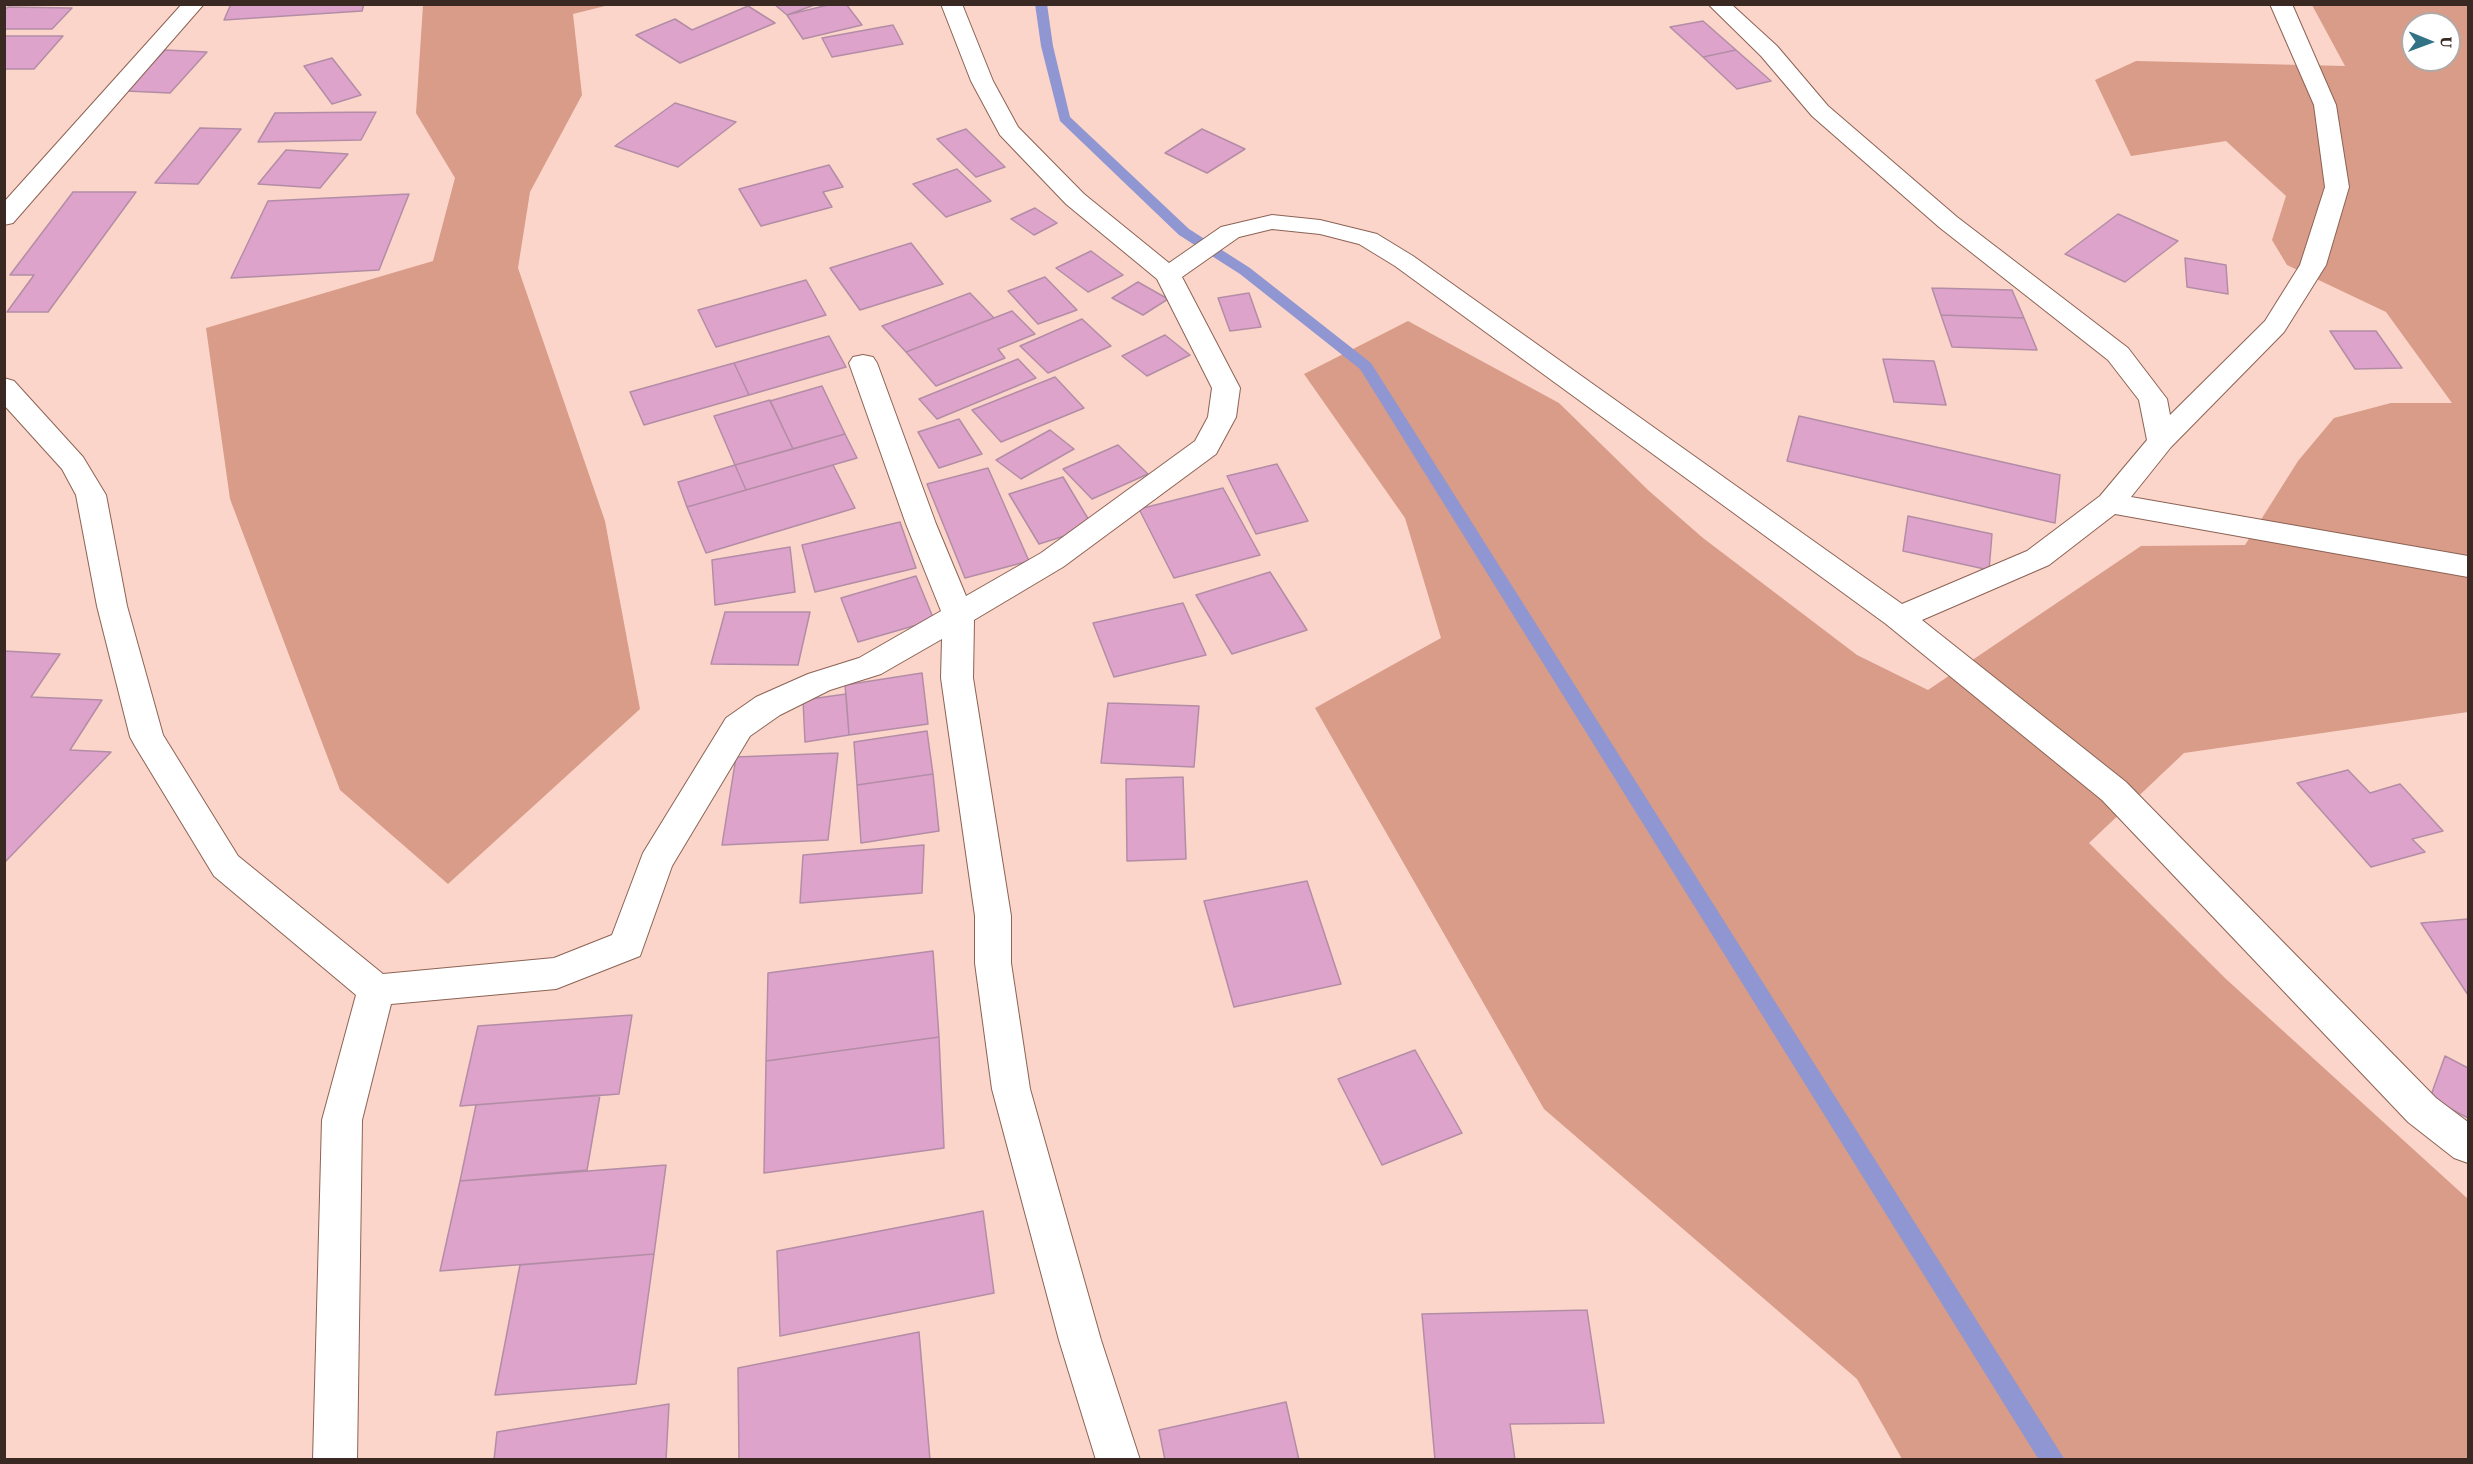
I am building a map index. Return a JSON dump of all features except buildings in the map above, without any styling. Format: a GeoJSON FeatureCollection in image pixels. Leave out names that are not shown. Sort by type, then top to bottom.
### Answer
{"type":"FeatureCollection","features":[{"type":"Feature","properties":{"kind":"street"},"geometry":{"type":"LineString","coordinates":[[4,218],[15,195],[194,4]]}},
{"type":"Feature","properties":{"kind":"street"},"geometry":{"type":"LineString","coordinates":[[4,387],[73,464],[91,495],[112,606],[147,737],[226,866],[376,990],[556,973],[627,945],[655,863],[738,727],[768,706],[819,682],[870,666],[1052,560],[1206,447],[1221,417],[1226,388],[1179,268],[1075,199],[1008,130],[981,81],[951,4]]}},
{"type":"Feature","properties":{"kind":"street"},"geometry":{"type":"LineString","coordinates":[[1718,4],[1769,51],[1820,111],[1857,145],[1948,222],[2118,354],[2152,399],[2161,441]]}},
{"type":"Feature","properties":{"kind":"street"},"geometry":{"type":"LineString","coordinates":[[1897,616],[1924,608],[2038,558],[2110,503],[2161,441],[2275,326],[2313,265],[2337,187],[2325,105],[2310,66],[2285,18],[2281,4]]}},
{"type":"Feature","properties":{"kind":"street"},"geometry":{"type":"LineString","coordinates":[[1179,268],[1230,232],[1272,222],[1320,227],[1368,239],[1470,308],[1897,616],[2114,791],[2422,1110],[2469,1145]]}},
{"type":"Feature","properties":{"kind":"street"},"geometry":{"type":"LineString","coordinates":[[863,363],[921,524],[958,615],[957,678],[993,916],[993,963],[1011,1089],[1080,1340],[1119,1460]]}},
{"type":"Feature","properties":{"kind":"street"},"geometry":{"type":"LineString","coordinates":[[2110,503],[2469,567]]}},
{"type":"Feature","properties":{"kind":"street"},"geometry":{"type":"LineString","coordinates":[[335,1460],[342,1120],[376,990]]}},
{"type":"Feature","properties":{"kind":"shaded area"},"geometry":{"type":"Polygon","coordinates":[[[423,5],[609,5],[573,14],[582,95],[530,192],[518,268],[605,521],[640,709],[448,884],[340,790],[230,499],[206,328],[433,261],[455,178],[416,113],[423,5]]]}},
{"type":"Feature","properties":{"kind":"shaded area"},"geometry":{"type":"Polygon","coordinates":[[[2312,5],[2468,5],[2468,712],[2184,753],[2089,843],[2226,979],[2468,1199],[2468,1459],[1902,1459],[1857,1379],[1544,1109],[1315,708],[1441,638],[1405,518],[1304,374],[1408,321],[1559,403],[1648,490],[1703,538],[1857,655],[1928,690],[2141,546],[2245,545],[2298,461],[2334,418],[2391,403],[2452,403],[2386,312],[2287,265],[2272,240],[2286,196],[2226,141],[2131,156],[2095,80],[2136,61],[2345,66],[2312,5]]]}},
{"type":"Feature","properties":{"kind":"waterway"},"geometry":{"type":"LineString","coordinates":[[1041,4],[1047,46],[1064,118],[1184,232],[1245,271],[1366,366],[2053,1460]]}}]}
